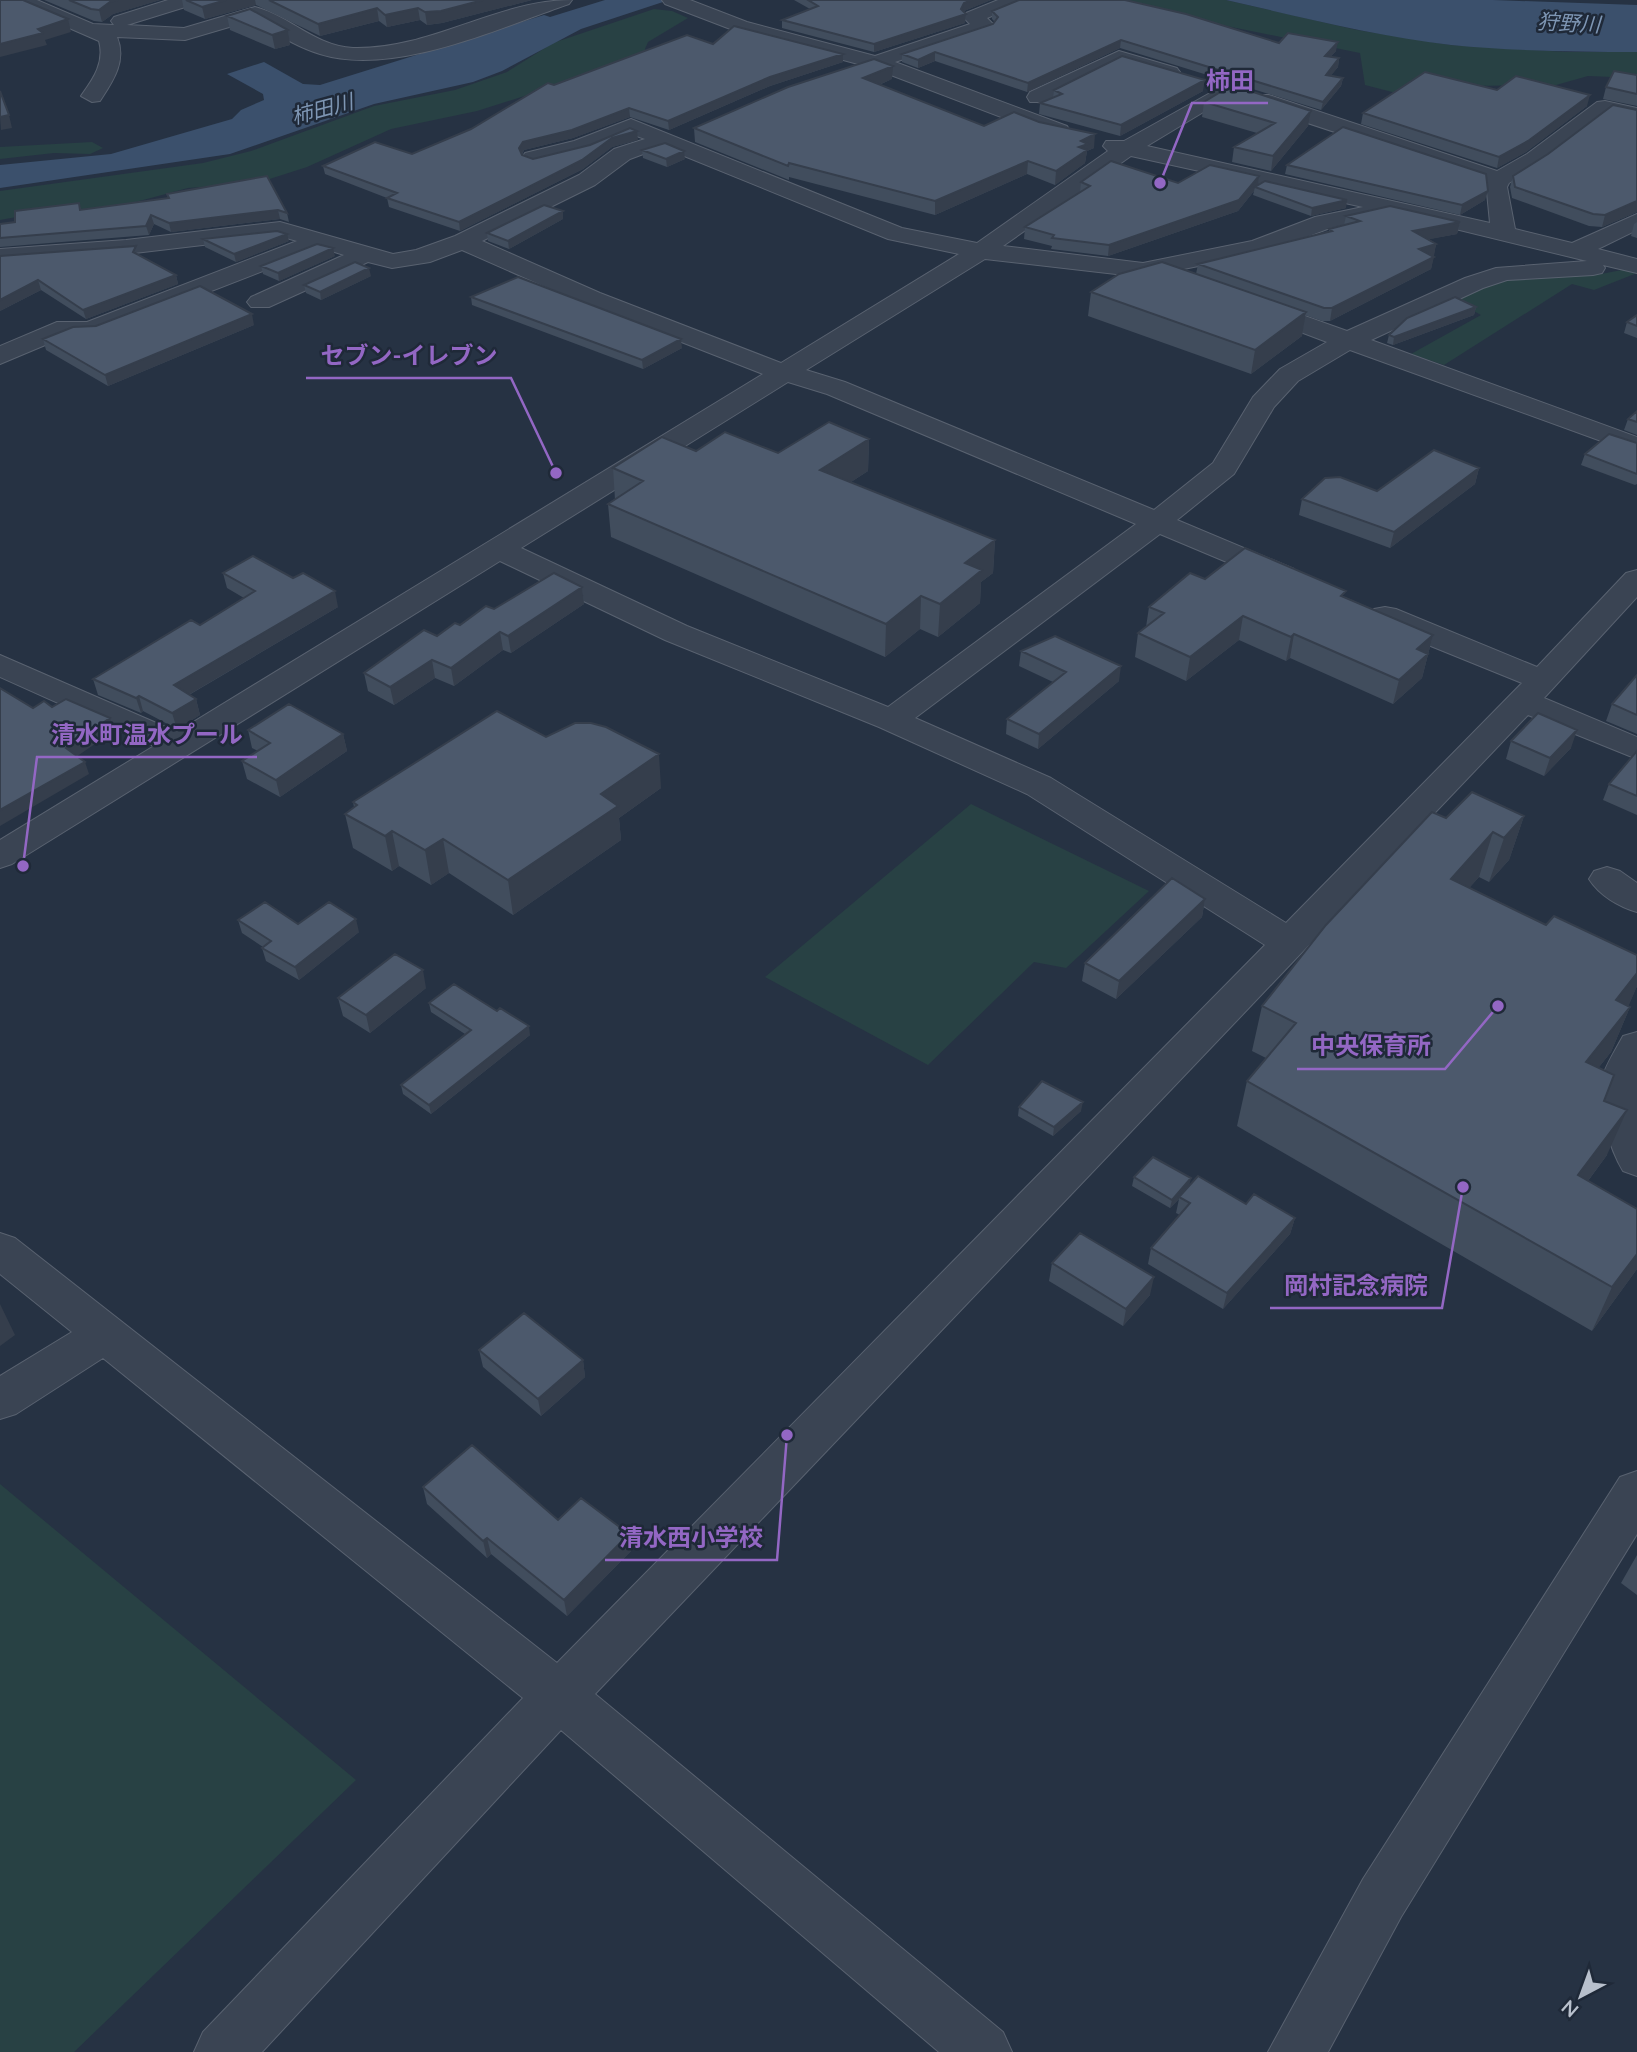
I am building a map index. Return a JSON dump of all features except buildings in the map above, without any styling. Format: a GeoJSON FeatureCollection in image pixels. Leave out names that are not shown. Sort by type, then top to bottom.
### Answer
{"type":"FeatureCollection","features":[{"type":"Feature","properties":{"kind":"street"},"geometry":{"type":"LineString","coordinates":[[28,3],[58,0]]}},
{"type":"Feature","properties":{"kind":"street"},"geometry":{"type":"LineString","coordinates":[[93,30],[188,0]]}},
{"type":"Feature","properties":{"kind":"street"},"geometry":{"type":"LineString","coordinates":[[93,30],[185,34],[255,13],[325,50],[362,54],[402,50],[562,0]]}},
{"type":"Feature","properties":{"kind":"street"},"geometry":{"type":"LineString","coordinates":[[673,0],[740,26],[875,62],[1010,115],[1083,138],[1392,206],[1633,265]]}},
{"type":"Feature","properties":{"kind":"street"},"geometry":{"type":"LineString","coordinates":[[834,75],[985,26],[973,17],[1015,0]]}},
{"type":"Feature","properties":{"kind":"street"},"geometry":{"type":"LineString","coordinates":[[28,3],[108,38],[112,50],[111,63],[92,96]]}},
{"type":"Feature","properties":{"kind":"street"},"geometry":{"type":"LineString","coordinates":[[1038,97],[1119,57],[1228,89],[1499,179]]}},
{"type":"Feature","properties":{"kind":"street"},"geometry":{"type":"LineString","coordinates":[[0,856],[981,251],[1126,149],[1228,89]]}},
{"type":"Feature","properties":{"kind":"street"},"geometry":{"type":"LineString","coordinates":[[1504,233],[1496,187],[1499,179],[1535,159],[1605,107],[1637,114]]}},
{"type":"Feature","properties":{"kind":"street"},"geometry":{"type":"LineString","coordinates":[[533,158],[582,146],[631,125],[896,234],[981,251],[1143,270],[1209,289]]}},
{"type":"Feature","properties":{"kind":"street"},"geometry":{"type":"LineString","coordinates":[[0,256],[126,247],[280,229],[392,261],[404,261],[463,241],[587,180],[622,153],[670,141],[699,129]]}},
{"type":"Feature","properties":{"kind":"street"},"geometry":{"type":"LineString","coordinates":[[1143,270],[1258,247],[1323,222],[1392,206]]}},
{"type":"Feature","properties":{"kind":"street"},"geometry":{"type":"LineString","coordinates":[[1577,250],[1637,221]]}},
{"type":"Feature","properties":{"kind":"street"},"geometry":{"type":"LineString","coordinates":[[0,356],[66,327],[89,330],[322,240]]}},
{"type":"Feature","properties":{"kind":"street"},"geometry":{"type":"LineString","coordinates":[[463,241],[591,298],[771,368],[836,388],[1310,586]]}},
{"type":"Feature","properties":{"kind":"street"},"geometry":{"type":"LineString","coordinates":[[260,302],[368,253]]}},
{"type":"Feature","properties":{"kind":"street"},"geometry":{"type":"LineString","coordinates":[[891,720],[1156,523],[1224,468],[1274,388],[1289,375],[1347,341],[1474,283],[1505,274],[1633,265]]}},
{"type":"Feature","properties":{"kind":"street"},"geometry":{"type":"LineString","coordinates":[[1234,299],[1637,446]]}},
{"type":"Feature","properties":{"kind":"street"},"geometry":{"type":"LineString","coordinates":[[499,549],[676,634],[891,720],[1039,786],[1288,943]]}},
{"type":"Feature","properties":{"kind":"street"},"geometry":{"type":"LineString","coordinates":[[223,2052],[559,1696],[1532,691],[1637,579]]}},
{"type":"Feature","properties":{"kind":"street"},"geometry":{"type":"LineString","coordinates":[[1362,607],[1532,691],[1637,749]]}},
{"type":"Feature","properties":{"kind":"street"},"geometry":{"type":"LineString","coordinates":[[0,665],[179,746]]}},
{"type":"Feature","properties":{"kind":"street"},"geometry":{"type":"LineString","coordinates":[[1607,879],[1637,900]]}},
{"type":"Feature","properties":{"kind":"street"},"geometry":{"type":"LineString","coordinates":[[1637,1046],[1620,1082],[1624,1121],[1637,1160]]}},
{"type":"Feature","properties":{"kind":"street"},"geometry":{"type":"LineString","coordinates":[[0,1250],[559,1696],[983,2052]]}},
{"type":"Feature","properties":{"kind":"street"},"geometry":{"type":"LineString","coordinates":[[0,1401],[104,1335]]}},
{"type":"Feature","properties":{"kind":"street"},"geometry":{"type":"LineString","coordinates":[[1297,2052],[1382,1898],[1635,1500]]}},
{"type":"Feature","properties":{"kind":"green space"},"geometry":{"type":"Polygon","coordinates":[[[1119,0],[1226,0],[1357,30],[1450,45],[1567,52],[1637,52],[1637,78],[1588,76],[1556,85],[1470,86],[1396,93],[1365,85],[1360,53],[1167,14],[1119,0]]]}},
{"type":"Feature","properties":{"kind":"green space"},"geometry":{"type":"Polygon","coordinates":[[[654,9],[672,11],[688,18],[648,42],[645,49],[647,57],[477,111],[391,129],[307,167],[257,183],[188,188],[106,210],[60,209],[0,220],[0,191],[203,163],[251,151],[374,106],[455,90],[507,72],[553,43],[654,9]]]}},
{"type":"Feature","properties":{"kind":"green space"},"geometry":{"type":"Polygon","coordinates":[[[92,142],[103,148],[90,154],[54,153],[0,159],[0,147],[92,142]]]}},
{"type":"Feature","properties":{"kind":"green space"},"geometry":{"type":"Polygon","coordinates":[[[1637,267],[1637,273],[1594,290],[1572,284],[1444,365],[1411,354],[1481,315],[1450,298],[1527,274],[1596,275],[1637,267]]]}},
{"type":"Feature","properties":{"kind":"green space"},"geometry":{"type":"Polygon","coordinates":[[[971,804],[1149,891],[1066,968],[1034,962],[928,1065],[765,977],[971,804]]]}},
{"type":"Feature","properties":{"kind":"green space"},"geometry":{"type":"Polygon","coordinates":[[[0,1484],[356,1780],[74,2052],[0,2052],[0,1484]]]}},
{"type":"Feature","properties":{"kind":"water","name":"柿田川"},"geometry":{"type":"Polygon","coordinates":[[[605,0],[669,0],[581,29],[502,71],[473,82],[374,104],[230,154],[0,188],[0,165],[111,154],[232,119],[241,110],[264,100],[263,94],[227,74],[264,62],[303,84],[320,85],[544,15],[550,17],[605,0]]]}},
{"type":"Feature","properties":{"kind":"water","name":"狩野川"},"geometry":{"type":"Polygon","coordinates":[[[1226,0],[1493,0],[1637,5],[1637,52],[1544,51],[1451,45],[1366,31],[1226,0]]]}},
{"type":"Feature","properties":{"kind":"place","name":"柿田"},"geometry":{"type":"Point","coordinates":[1160,183]}},
{"type":"Feature","properties":{"kind":"place","name":"セブン-イレブン"},"geometry":{"type":"Point","coordinates":[556,473]}},
{"type":"Feature","properties":{"kind":"place","name":"清水町温水プール"},"geometry":{"type":"Point","coordinates":[23,866]}},
{"type":"Feature","properties":{"kind":"place","name":"中央保育所"},"geometry":{"type":"Point","coordinates":[1498,1006]}},
{"type":"Feature","properties":{"kind":"place","name":"岡村記念病院"},"geometry":{"type":"Point","coordinates":[1463,1187]}},
{"type":"Feature","properties":{"kind":"place","name":"清水西小学校"},"geometry":{"type":"Point","coordinates":[787,1435]}}]}
